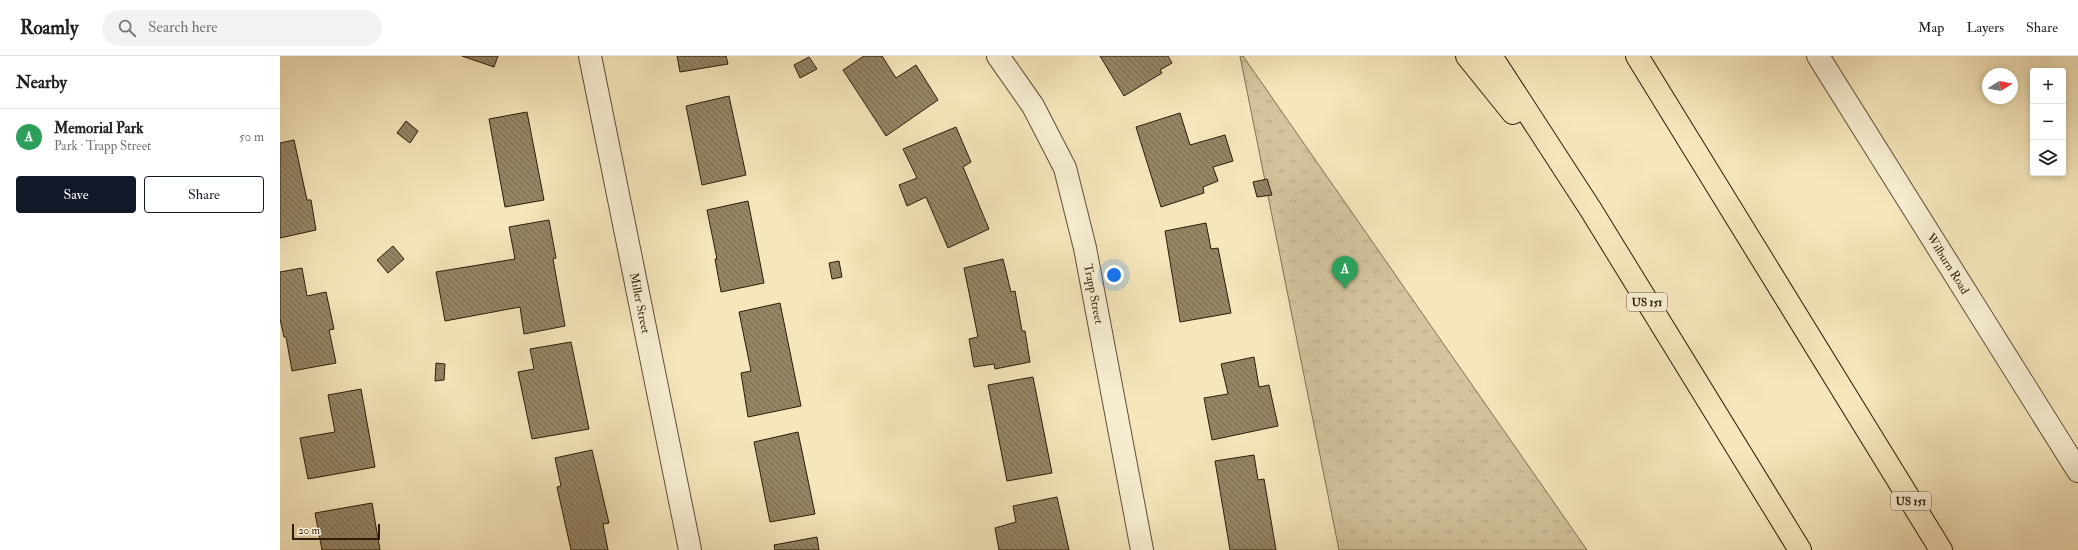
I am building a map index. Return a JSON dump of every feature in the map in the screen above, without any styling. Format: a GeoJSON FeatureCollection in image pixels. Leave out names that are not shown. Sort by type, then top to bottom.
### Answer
{"type":"FeatureCollection","features":[{"type":"Feature","properties":{"kind":"highway"},"geometry":{"type":"LineString","coordinates":[[1468,56],[1591,210]]}},
{"type":"Feature","properties":{"kind":"highway","name":"US 151"},"geometry":{"type":"LineString","coordinates":[[1491,56],[1591,210],[1800,550]]}},
{"type":"Feature","properties":{"kind":"highway","name":"US 151"},"geometry":{"type":"LineString","coordinates":[[1637,56],[1941,550]]}},
{"type":"Feature","properties":{"kind":"street","name":"Miller Street"},"geometry":{"type":"LineString","coordinates":[[590,56],[690,550]]}},
{"type":"Feature","properties":{"kind":"street","name":"Trapp Street"},"geometry":{"type":"LineString","coordinates":[[998,56],[1033,106],[1065,168],[1085,248],[1142,550]]}},
{"type":"Feature","properties":{"kind":"street","name":"Wilburn Road"},"geometry":{"type":"LineString","coordinates":[[1818,56],[2078,471]]}},
{"type":"Feature","properties":{"kind":"green space"},"geometry":{"type":"Polygon","coordinates":[[[1240,56],[1243,56],[1587,550],[1339,550],[1240,56]]]}},
{"type":"Feature","properties":{"kind":"building"},"geometry":{"type":"Polygon","coordinates":[[[462,56],[498,56],[494,67],[462,56]]]}},
{"type":"Feature","properties":{"kind":"building"},"geometry":{"type":"Polygon","coordinates":[[[677,56],[726,56],[728,64],[680,72],[677,56]]]}},
{"type":"Feature","properties":{"kind":"building"},"geometry":{"type":"Polygon","coordinates":[[[864,56],[882,56],[896,78],[916,65],[938,100],[886,136],[843,70],[864,56]]]}},
{"type":"Feature","properties":{"kind":"building"},"geometry":{"type":"Polygon","coordinates":[[[1100,56],[1168,56],[1172,63],[1160,70],[1162,73],[1124,96],[1100,56]]]}},
{"type":"Feature","properties":{"kind":"building"},"geometry":{"type":"Polygon","coordinates":[[[809,57],[817,69],[800,78],[794,65],[809,57]]]}},
{"type":"Feature","properties":{"kind":"building"},"geometry":{"type":"Polygon","coordinates":[[[729,96],[746,175],[702,185],[686,106],[729,96]]]}},
{"type":"Feature","properties":{"kind":"building"},"geometry":{"type":"Polygon","coordinates":[[[527,112],[544,200],[505,207],[489,119],[527,112]]]}},
{"type":"Feature","properties":{"kind":"building"},"geometry":{"type":"Polygon","coordinates":[[[1180,113],[1190,145],[1225,135],[1233,161],[1213,167],[1218,181],[1203,187],[1204,193],[1161,207],[1136,127],[1180,113]]]}},
{"type":"Feature","properties":{"kind":"building"},"geometry":{"type":"Polygon","coordinates":[[[406,121],[418,131],[410,143],[397,133],[406,121]]]}},
{"type":"Feature","properties":{"kind":"building"},"geometry":{"type":"Polygon","coordinates":[[[956,127],[971,162],[963,167],[989,229],[948,248],[926,197],[907,206],[899,185],[917,178],[903,149],[956,127]]]}},
{"type":"Feature","properties":{"kind":"building"},"geometry":{"type":"Polygon","coordinates":[[[294,140],[307,200],[311,200],[316,230],[280,238],[280,143],[294,140]]]}},
{"type":"Feature","properties":{"kind":"building"},"geometry":{"type":"Polygon","coordinates":[[[1267,179],[1272,195],[1257,197],[1253,182],[1267,179]]]}},
{"type":"Feature","properties":{"kind":"building"},"geometry":{"type":"Polygon","coordinates":[[[748,201],[764,283],[721,292],[715,259],[717,259],[707,210],[748,201]]]}},
{"type":"Feature","properties":{"kind":"building"},"geometry":{"type":"Polygon","coordinates":[[[549,220],[556,258],[553,259],[565,326],[524,334],[520,307],[445,321],[436,272],[515,259],[509,227],[549,220]]]}},
{"type":"Feature","properties":{"kind":"building"},"geometry":{"type":"Polygon","coordinates":[[[1206,223],[1211,249],[1218,248],[1231,313],[1180,322],[1165,231],[1206,223]]]}},
{"type":"Feature","properties":{"kind":"building"},"geometry":{"type":"Polygon","coordinates":[[[393,246],[404,259],[388,273],[377,260],[393,246]]]}},
{"type":"Feature","properties":{"kind":"building"},"geometry":{"type":"Polygon","coordinates":[[[1003,259],[1011,292],[1015,291],[1022,331],[1025,331],[1030,362],[995,369],[994,364],[974,367],[969,339],[978,337],[964,268],[1003,259]]]}},
{"type":"Feature","properties":{"kind":"building"},"geometry":{"type":"Polygon","coordinates":[[[839,261],[842,277],[832,279],[829,263],[839,261]]]}},
{"type":"Feature","properties":{"kind":"building"},"geometry":{"type":"Polygon","coordinates":[[[302,268],[307,296],[326,292],[334,329],[329,330],[336,363],[292,371],[286,337],[284,337],[280,319],[280,272],[302,268]]]}},
{"type":"Feature","properties":{"kind":"building"},"geometry":{"type":"Polygon","coordinates":[[[780,303],[801,406],[748,417],[741,373],[751,371],[739,312],[780,303]]]}},
{"type":"Feature","properties":{"kind":"building"},"geometry":{"type":"Polygon","coordinates":[[[571,342],[589,429],[532,439],[518,372],[534,369],[530,349],[571,342]]]}},
{"type":"Feature","properties":{"kind":"building"},"geometry":{"type":"Polygon","coordinates":[[[1254,357],[1259,387],[1269,385],[1278,426],[1212,440],[1204,398],[1228,394],[1221,364],[1254,357]]]}},
{"type":"Feature","properties":{"kind":"building"},"geometry":{"type":"Polygon","coordinates":[[[436,363],[445,364],[444,380],[435,381],[436,363]]]}},
{"type":"Feature","properties":{"kind":"building"},"geometry":{"type":"Polygon","coordinates":[[[1033,377],[1052,473],[1007,481],[988,385],[1033,377]]]}},
{"type":"Feature","properties":{"kind":"building"},"geometry":{"type":"Polygon","coordinates":[[[361,389],[375,467],[308,479],[300,438],[335,432],[328,395],[361,389]]]}},
{"type":"Feature","properties":{"kind":"building"},"geometry":{"type":"Polygon","coordinates":[[[798,432],[815,514],[770,522],[754,442],[798,432]]]}},
{"type":"Feature","properties":{"kind":"building"},"geometry":{"type":"Polygon","coordinates":[[[592,450],[609,523],[603,524],[608,550],[571,550],[557,487],[561,486],[555,458],[592,450]]]}},
{"type":"Feature","properties":{"kind":"building"},"geometry":{"type":"Polygon","coordinates":[[[1254,455],[1258,480],[1264,479],[1276,550],[1230,550],[1215,461],[1254,455]]]}},
{"type":"Feature","properties":{"kind":"building"},"geometry":{"type":"Polygon","coordinates":[[[1057,497],[1069,550],[999,550],[995,528],[1016,522],[1013,506],[1057,497]]]}},
{"type":"Feature","properties":{"kind":"building"},"geometry":{"type":"Polygon","coordinates":[[[372,503],[380,550],[322,550],[315,513],[372,503]]]}},
{"type":"Feature","properties":{"kind":"building"},"geometry":{"type":"Polygon","coordinates":[[[817,537],[819,550],[775,550],[774,545],[817,537]]]}},
{"type":"Feature","properties":{"kind":"place","name":"Memorial Park"},"geometry":{"type":"Point","coordinates":[1345,289]}}]}
